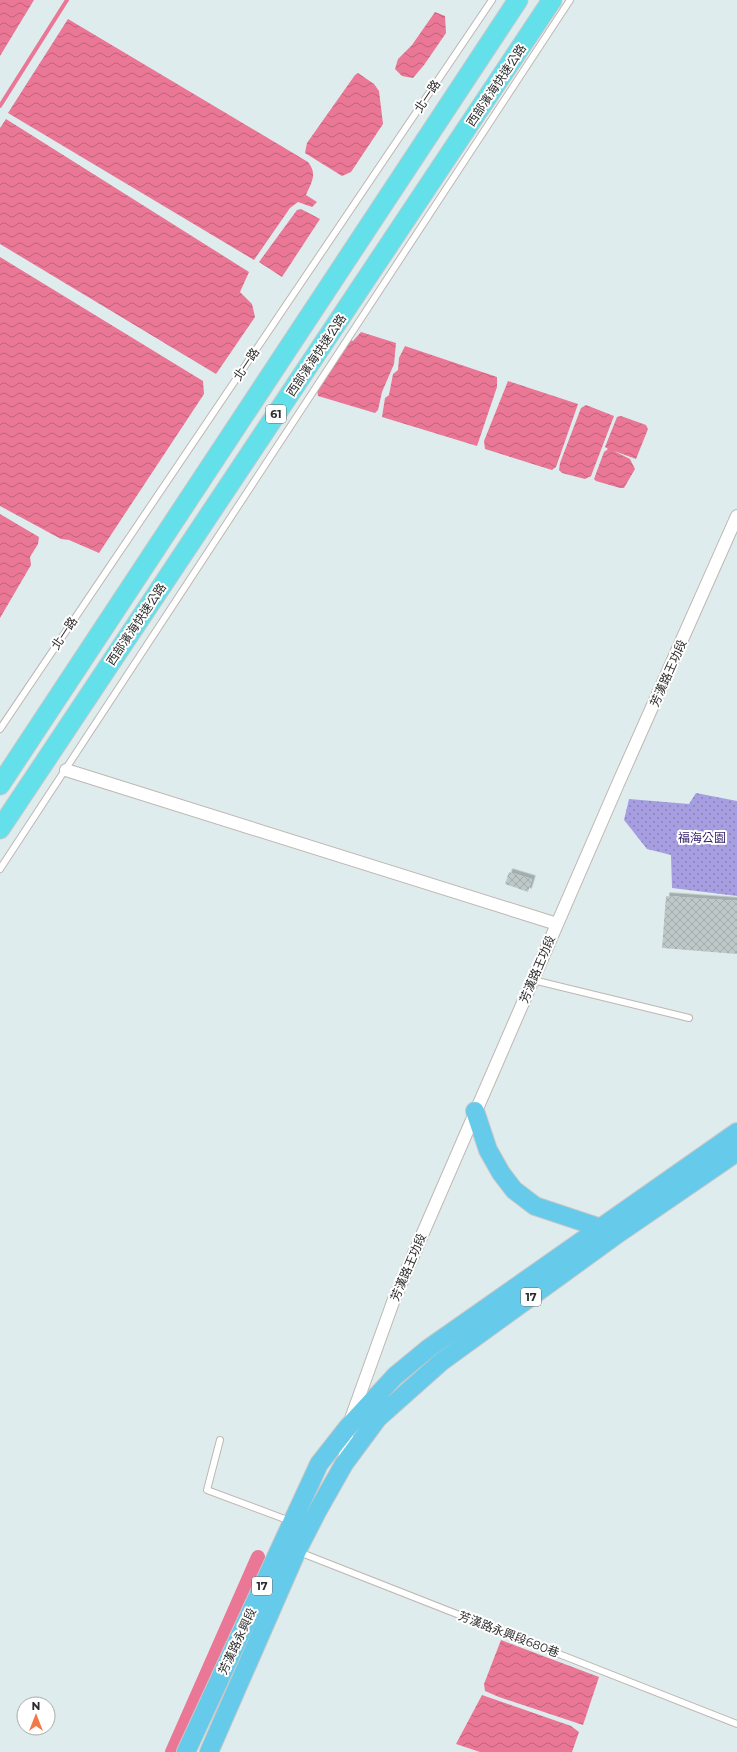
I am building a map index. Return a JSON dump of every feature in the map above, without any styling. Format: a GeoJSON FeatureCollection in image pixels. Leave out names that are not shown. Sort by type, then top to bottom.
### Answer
{"type":"FeatureCollection","features":[{"type":"Feature","properties":{"kind":"highway","name":"西部濱海快速公路"},"geometry":{"type":"LineString","coordinates":[[0,785],[518,0]]}},
{"type":"Feature","properties":{"kind":"highway","name":"西部濱海快速公路"},"geometry":{"type":"LineString","coordinates":[[0,829],[552,0]]}},
{"type":"Feature","properties":{"kind":"main road"},"geometry":{"type":"LineString","coordinates":[[474,1111],[488,1150],[501,1173],[514,1190],[534,1206],[598,1229],[619,1233]]}},
{"type":"Feature","properties":{"kind":"main road","name":"17"},"geometry":{"type":"LineString","coordinates":[[348,1427],[395,1376],[429,1348],[737,1132]]}},
{"type":"Feature","properties":{"kind":"main road","name":"17"},"geometry":{"type":"LineString","coordinates":[[344,1464],[378,1418],[441,1362],[619,1233],[737,1152]]}},
{"type":"Feature","properties":{"kind":"main road","name":"芳漢路永興段"},"geometry":{"type":"LineString","coordinates":[[209,1752],[289,1548],[292,1521],[319,1464],[348,1427]]}},
{"type":"Feature","properties":{"kind":"main road","name":"芳漢路永興段"},"geometry":{"type":"LineString","coordinates":[[186,1752],[289,1548],[318,1510],[344,1464]]}},
{"type":"Feature","properties":{"kind":"street","name":"芳漢路王功段"},"geometry":{"type":"LineString","coordinates":[[344,1464],[348,1427],[393,1302],[474,1111],[737,516]]}},
{"type":"Feature","properties":{"kind":"street"},"geometry":{"type":"LineString","coordinates":[[66,770],[557,924]]}},
{"type":"Feature","properties":{"kind":"lane","name":"北一路"},"geometry":{"type":"LineString","coordinates":[[0,729],[492,0]]}},
{"type":"Feature","properties":{"kind":"lane"},"geometry":{"type":"LineString","coordinates":[[0,869],[570,0]]}},
{"type":"Feature","properties":{"kind":"lane"},"geometry":{"type":"LineString","coordinates":[[533,980],[688,1018]]}},
{"type":"Feature","properties":{"kind":"lane"},"geometry":{"type":"LineString","coordinates":[[220,1440],[207,1490],[292,1521]]}},
{"type":"Feature","properties":{"kind":"lane","name":"芳漢路永興段680巷"},"geometry":{"type":"LineString","coordinates":[[289,1548],[737,1724]]}},
{"type":"Feature","properties":{"kind":"green space","name":"福海公園"},"geometry":{"type":"Polygon","coordinates":[[[696,793],[737,801],[737,896],[672,888],[671,855],[647,849],[624,820],[629,799],[689,804],[696,793]]]}},
{"type":"Feature","properties":{"kind":"water"},"geometry":{"type":"Polygon","coordinates":[[[0,0],[34,0],[0,56],[0,0]]]}},
{"type":"Feature","properties":{"kind":"water"},"geometry":{"type":"Polygon","coordinates":[[[435,12],[445,16],[446,33],[413,78],[402,76],[395,69],[398,59],[412,45],[435,12]]]}},
{"type":"Feature","properties":{"kind":"water"},"geometry":{"type":"Polygon","coordinates":[[[68,19],[308,162],[313,171],[313,178],[306,195],[317,202],[312,207],[298,202],[290,208],[254,260],[8,113],[68,19]]]}},
{"type":"Feature","properties":{"kind":"water"},"geometry":{"type":"Polygon","coordinates":[[[358,73],[374,84],[379,91],[383,124],[351,172],[342,176],[305,153],[307,143],[355,75],[358,73]]]}},
{"type":"Feature","properties":{"kind":"water"},"geometry":{"type":"Polygon","coordinates":[[[6,119],[249,272],[240,292],[252,304],[255,317],[216,374],[0,244],[0,128],[6,119]]]}},
{"type":"Feature","properties":{"kind":"water"},"geometry":{"type":"Polygon","coordinates":[[[301,209],[320,219],[282,277],[259,262],[297,210],[301,209]]]}},
{"type":"Feature","properties":{"kind":"water"},"geometry":{"type":"Polygon","coordinates":[[[0,257],[203,381],[204,394],[99,553],[69,540],[61,539],[0,506],[0,257]]]}},
{"type":"Feature","properties":{"kind":"water"},"geometry":{"type":"Polygon","coordinates":[[[361,332],[396,343],[394,364],[382,392],[378,410],[375,413],[318,396],[317,390],[349,339],[353,341],[361,332]]]}},
{"type":"Feature","properties":{"kind":"water"},"geometry":{"type":"Polygon","coordinates":[[[405,346],[497,377],[497,387],[477,446],[382,417],[385,398],[389,395],[393,374],[398,370],[399,358],[405,346]]]}},
{"type":"Feature","properties":{"kind":"water"},"geometry":{"type":"Polygon","coordinates":[[[508,381],[578,404],[556,467],[552,470],[485,449],[484,441],[508,381]]]}},
{"type":"Feature","properties":{"kind":"water"},"geometry":{"type":"Polygon","coordinates":[[[586,405],[614,416],[591,476],[585,479],[562,473],[559,470],[560,463],[581,408],[586,405]]]}},
{"type":"Feature","properties":{"kind":"water"},"geometry":{"type":"Polygon","coordinates":[[[621,416],[646,425],[648,429],[636,459],[614,451],[630,459],[635,469],[624,488],[596,481],[594,479],[604,452],[608,449],[605,447],[617,417],[621,416]]]}},
{"type":"Feature","properties":{"kind":"water"},"geometry":{"type":"Polygon","coordinates":[[[0,514],[39,537],[38,544],[30,557],[31,565],[0,618],[0,514]]]}},
{"type":"Feature","properties":{"kind":"water"},"geometry":{"type":"Polygon","coordinates":[[[501,1640],[599,1677],[583,1725],[485,1691],[484,1684],[501,1640]]]}},
{"type":"Feature","properties":{"kind":"water"},"geometry":{"type":"Polygon","coordinates":[[[482,1695],[571,1726],[579,1732],[572,1752],[480,1752],[456,1744],[482,1695]]]}},
{"type":"Feature","properties":{"kind":"building"},"geometry":{"type":"Polygon","coordinates":[[[509,872],[532,879],[528,892],[505,884],[509,872]]]}},
{"type":"Feature","properties":{"kind":"building"},"geometry":{"type":"Polygon","coordinates":[[[666,896],[737,901],[737,954],[662,948],[666,896]]]}},
{"type":"Feature","properties":{"kind":"waterway"},"geometry":{"type":"LineString","coordinates":[[0,106],[67,0]]}},
{"type":"Feature","properties":{"kind":"waterway"},"geometry":{"type":"LineString","coordinates":[[172,1752],[258,1557]]}}]}
